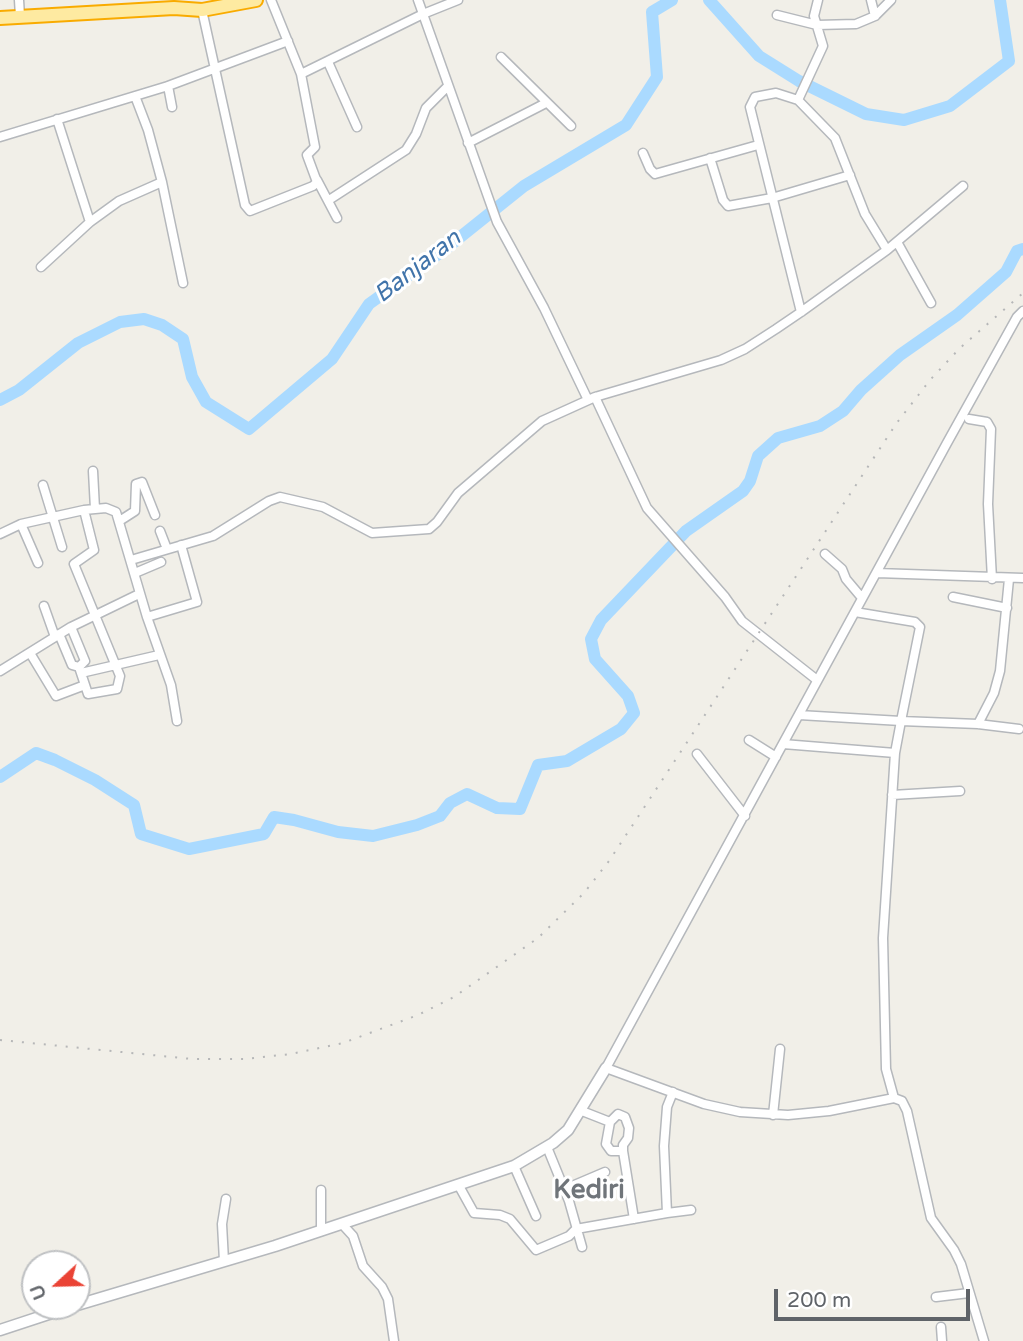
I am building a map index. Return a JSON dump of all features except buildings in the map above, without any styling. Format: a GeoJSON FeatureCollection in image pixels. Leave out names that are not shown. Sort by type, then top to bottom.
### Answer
{"type":"FeatureCollection","features":[{"type":"Feature","properties":{"kind":"highway"},"geometry":{"type":"LineString","coordinates":[[0,18],[174,8],[202,10],[256,0]]}},
{"type":"Feature","properties":{"kind":"street"},"geometry":{"type":"LineString","coordinates":[[19,0],[20,16]]}},
{"type":"Feature","properties":{"kind":"street"},"geometry":{"type":"LineString","coordinates":[[271,0],[301,74],[315,147],[307,155],[337,218]]}},
{"type":"Feature","properties":{"kind":"street"},"geometry":{"type":"LineString","coordinates":[[418,0],[497,222],[592,398],[644,503],[725,597],[742,621],[817,680]]}},
{"type":"Feature","properties":{"kind":"street"},"geometry":{"type":"LineString","coordinates":[[301,74],[423,14],[458,0]]}},
{"type":"Feature","properties":{"kind":"street"},"geometry":{"type":"LineString","coordinates":[[799,97],[823,46],[814,16],[818,0]]}},
{"type":"Feature","properties":{"kind":"street"},"geometry":{"type":"LineString","coordinates":[[871,0],[876,16]]}},
{"type":"Feature","properties":{"kind":"street"},"geometry":{"type":"LineString","coordinates":[[777,15],[817,25],[856,24],[876,16],[891,0]]}},
{"type":"Feature","properties":{"kind":"street"},"geometry":{"type":"LineString","coordinates":[[202,10],[247,209],[253,210],[313,186],[317,180]]}},
{"type":"Feature","properties":{"kind":"street"},"geometry":{"type":"LineString","coordinates":[[0,137],[168,86],[288,41]]}},
{"type":"Feature","properties":{"kind":"street"},"geometry":{"type":"LineString","coordinates":[[501,57],[571,126]]}},
{"type":"Feature","properties":{"kind":"street"},"geometry":{"type":"LineString","coordinates":[[328,62],[357,127]]}},
{"type":"Feature","properties":{"kind":"street"},"geometry":{"type":"LineString","coordinates":[[168,86],[172,107]]}},
{"type":"Feature","properties":{"kind":"street"},"geometry":{"type":"LineString","coordinates":[[329,200],[406,150],[416,134],[426,108],[447,87]]}},
{"type":"Feature","properties":{"kind":"street"},"geometry":{"type":"LineString","coordinates":[[801,312],[758,145],[750,107],[753,99],[776,93],[799,97],[835,138],[865,214],[887,250]]}},
{"type":"Feature","properties":{"kind":"street"},"geometry":{"type":"LineString","coordinates":[[135,96],[148,130],[162,182],[183,283]]}},
{"type":"Feature","properties":{"kind":"street"},"geometry":{"type":"LineString","coordinates":[[468,143],[546,103]]}},
{"type":"Feature","properties":{"kind":"street"},"geometry":{"type":"LineString","coordinates":[[57,120],[90,222]]}},
{"type":"Feature","properties":{"kind":"street"},"geometry":{"type":"LineString","coordinates":[[643,153],[655,174],[758,145]]}},
{"type":"Feature","properties":{"kind":"street"},"geometry":{"type":"LineString","coordinates":[[710,158],[726,205],[772,198],[850,175]]}},
{"type":"Feature","properties":{"kind":"street"},"geometry":{"type":"LineString","coordinates":[[41,267],[90,222],[119,201],[162,182]]}},
{"type":"Feature","properties":{"kind":"street"},"geometry":{"type":"LineString","coordinates":[[131,560],[213,536],[280,497],[323,507],[372,533],[429,529],[458,493],[514,443],[551,416],[592,398],[721,360],[745,349],[887,250],[963,186]]}},
{"type":"Feature","properties":{"kind":"street"},"geometry":{"type":"LineString","coordinates":[[897,242],[931,303]]}},
{"type":"Feature","properties":{"kind":"street"},"geometry":{"type":"LineString","coordinates":[[91,1300],[225,1261],[459,1186],[514,1166],[547,1147],[568,1130],[606,1068],[1014,322],[1023,311]]}},
{"type":"Feature","properties":{"kind":"street"},"geometry":{"type":"LineString","coordinates":[[969,419],[987,422],[991,429],[988,504],[992,579]]}},
{"type":"Feature","properties":{"kind":"street"},"geometry":{"type":"LineString","coordinates":[[93,471],[95,509]]}},
{"type":"Feature","properties":{"kind":"street"},"geometry":{"type":"LineString","coordinates":[[121,520],[135,511],[136,484],[142,482],[155,515]]}},
{"type":"Feature","properties":{"kind":"street"},"geometry":{"type":"LineString","coordinates":[[43,485],[62,547]]}},
{"type":"Feature","properties":{"kind":"street"},"geometry":{"type":"LineString","coordinates":[[0,534],[21,524],[84,510],[111,509],[116,512],[121,520],[139,594],[171,685],[177,721]]}},
{"type":"Feature","properties":{"kind":"street"},"geometry":{"type":"LineString","coordinates":[[71,627],[85,661],[80,670],[89,694],[115,690],[120,676],[117,666],[74,564],[94,550],[84,510]]}},
{"type":"Feature","properties":{"kind":"street"},"geometry":{"type":"LineString","coordinates":[[21,524],[38,563]]}},
{"type":"Feature","properties":{"kind":"street"},"geometry":{"type":"LineString","coordinates":[[160,531],[167,549]]}},
{"type":"Feature","properties":{"kind":"street"},"geometry":{"type":"LineString","coordinates":[[147,617],[197,602],[181,545]]}},
{"type":"Feature","properties":{"kind":"street"},"geometry":{"type":"LineString","coordinates":[[825,554],[842,569],[846,579],[862,598]]}},
{"type":"Feature","properties":{"kind":"street"},"geometry":{"type":"LineString","coordinates":[[135,573],[161,562]]}},
{"type":"Feature","properties":{"kind":"street"},"geometry":{"type":"LineString","coordinates":[[877,573],[1023,578]]}},
{"type":"Feature","properties":{"kind":"street"},"geometry":{"type":"LineString","coordinates":[[978,724],[994,693],[1000,671],[1009,579]]}},
{"type":"Feature","properties":{"kind":"street"},"geometry":{"type":"LineString","coordinates":[[0,671],[71,627],[139,594]]}},
{"type":"Feature","properties":{"kind":"street"},"geometry":{"type":"LineString","coordinates":[[953,597],[1007,608]]}},
{"type":"Feature","properties":{"kind":"street"},"geometry":{"type":"LineString","coordinates":[[44,606],[72,665],[80,670],[117,666],[159,655]]}},
{"type":"Feature","properties":{"kind":"street"},"geometry":{"type":"LineString","coordinates":[[855,612],[915,622],[920,627],[895,753],[883,939],[886,1069],[894,1098]]}},
{"type":"Feature","properties":{"kind":"street"},"geometry":{"type":"LineString","coordinates":[[30,653],[54,695],[85,685]]}},
{"type":"Feature","properties":{"kind":"street"},"geometry":{"type":"LineString","coordinates":[[799,715],[978,724],[1019,729]]}},
{"type":"Feature","properties":{"kind":"street"},"geometry":{"type":"LineString","coordinates":[[749,740],[776,757]]}},
{"type":"Feature","properties":{"kind":"street"},"geometry":{"type":"LineString","coordinates":[[783,744],[895,753]]}},
{"type":"Feature","properties":{"kind":"street"},"geometry":{"type":"LineString","coordinates":[[697,754],[745,816]]}},
{"type":"Feature","properties":{"kind":"street"},"geometry":{"type":"LineString","coordinates":[[892,795],[960,791]]}},
{"type":"Feature","properties":{"kind":"street"},"geometry":{"type":"LineString","coordinates":[[773,1115],[780,1049]]}},
{"type":"Feature","properties":{"kind":"street"},"geometry":{"type":"LineString","coordinates":[[606,1068],[719,1108],[773,1115],[829,1111],[894,1098],[902,1101],[906,1107],[931,1218],[954,1250],[984,1341]]}},
{"type":"Feature","properties":{"kind":"street"},"geometry":{"type":"LineString","coordinates":[[667,1213],[664,1146],[667,1107],[673,1093]]}},
{"type":"Feature","properties":{"kind":"street"},"geometry":{"type":"LineString","coordinates":[[582,1111],[610,1122]]}},
{"type":"Feature","properties":{"kind":"street"},"geometry":{"type":"LineString","coordinates":[[623,1151],[608,1148],[610,1122],[618,1114],[625,1116],[629,1128],[623,1151],[634,1219]]}},
{"type":"Feature","properties":{"kind":"street"},"geometry":{"type":"LineString","coordinates":[[547,1147],[565,1189],[582,1247]]}},
{"type":"Feature","properties":{"kind":"street"},"geometry":{"type":"LineString","coordinates":[[514,1166],[536,1216]]}},
{"type":"Feature","properties":{"kind":"street"},"geometry":{"type":"LineString","coordinates":[[565,1189],[605,1172]]}},
{"type":"Feature","properties":{"kind":"street"},"geometry":{"type":"LineString","coordinates":[[459,1186],[474,1213],[500,1215],[510,1219],[536,1250],[569,1236],[576,1229],[691,1210]]}},
{"type":"Feature","properties":{"kind":"street"},"geometry":{"type":"LineString","coordinates":[[321,1190],[321,1231]]}},
{"type":"Feature","properties":{"kind":"street"},"geometry":{"type":"LineString","coordinates":[[225,1261],[222,1224],[226,1199]]}},
{"type":"Feature","properties":{"kind":"street"},"geometry":{"type":"LineString","coordinates":[[352,1236],[355,1220]]}},
{"type":"Feature","properties":{"kind":"street"},"geometry":{"type":"LineString","coordinates":[[342,1224],[352,1236],[363,1265],[382,1287],[388,1299],[394,1341]]}},
{"type":"Feature","properties":{"kind":"street"},"geometry":{"type":"LineString","coordinates":[[936,1297],[969,1293]]}},
{"type":"Feature","properties":{"kind":"street"},"geometry":{"type":"LineString","coordinates":[[0,1330],[30,1320]]}},
{"type":"Feature","properties":{"kind":"street"},"geometry":{"type":"LineString","coordinates":[[940,1327],[942,1341]]}},
{"type":"Feature","properties":{"kind":"waterway","name":"Banjaran"},"geometry":{"type":"LineString","coordinates":[[0,400],[19,390],[78,343],[120,322],[144,319],[162,325],[183,339],[192,377],[206,402],[249,429],[332,359],[369,304],[444,250],[524,186],[626,125],[657,77],[652,12],[672,0]]}},
{"type":"Feature","properties":{"kind":"waterway","name":"Banjaran"},"geometry":{"type":"LineString","coordinates":[[709,0],[759,56],[799,81],[866,114],[904,120],[950,106],[1009,61],[1000,0]]}},
{"type":"Feature","properties":{"kind":"waterway"},"geometry":{"type":"LineString","coordinates":[[0,777],[36,753],[55,760],[95,780],[134,805],[141,834],[189,849],[264,834],[274,817],[338,832],[373,836],[440,816],[450,803],[467,794],[497,808],[520,809],[538,765],[567,761],[621,729],[634,713],[628,696],[595,659],[591,639],[601,620],[686,531],[743,491],[750,481],[758,456],[778,438],[820,426],[843,411],[861,390],[900,355],[957,315],[1006,272],[1017,251],[1023,249]]}},
{"type":"Feature","properties":{"kind":"railway"},"geometry":{"type":"LineString","coordinates":[[0,1040],[192,1059],[244,1059],[291,1054],[343,1043],[418,1015],[454,997],[538,938],[584,893],[609,861],[896,424],[930,380],[960,348],[1023,293]]}},
{"type":"Feature","properties":{"kind":"district","name":"Kediri"},"geometry":{"type":"Point","coordinates":[589,1191]}}]}
